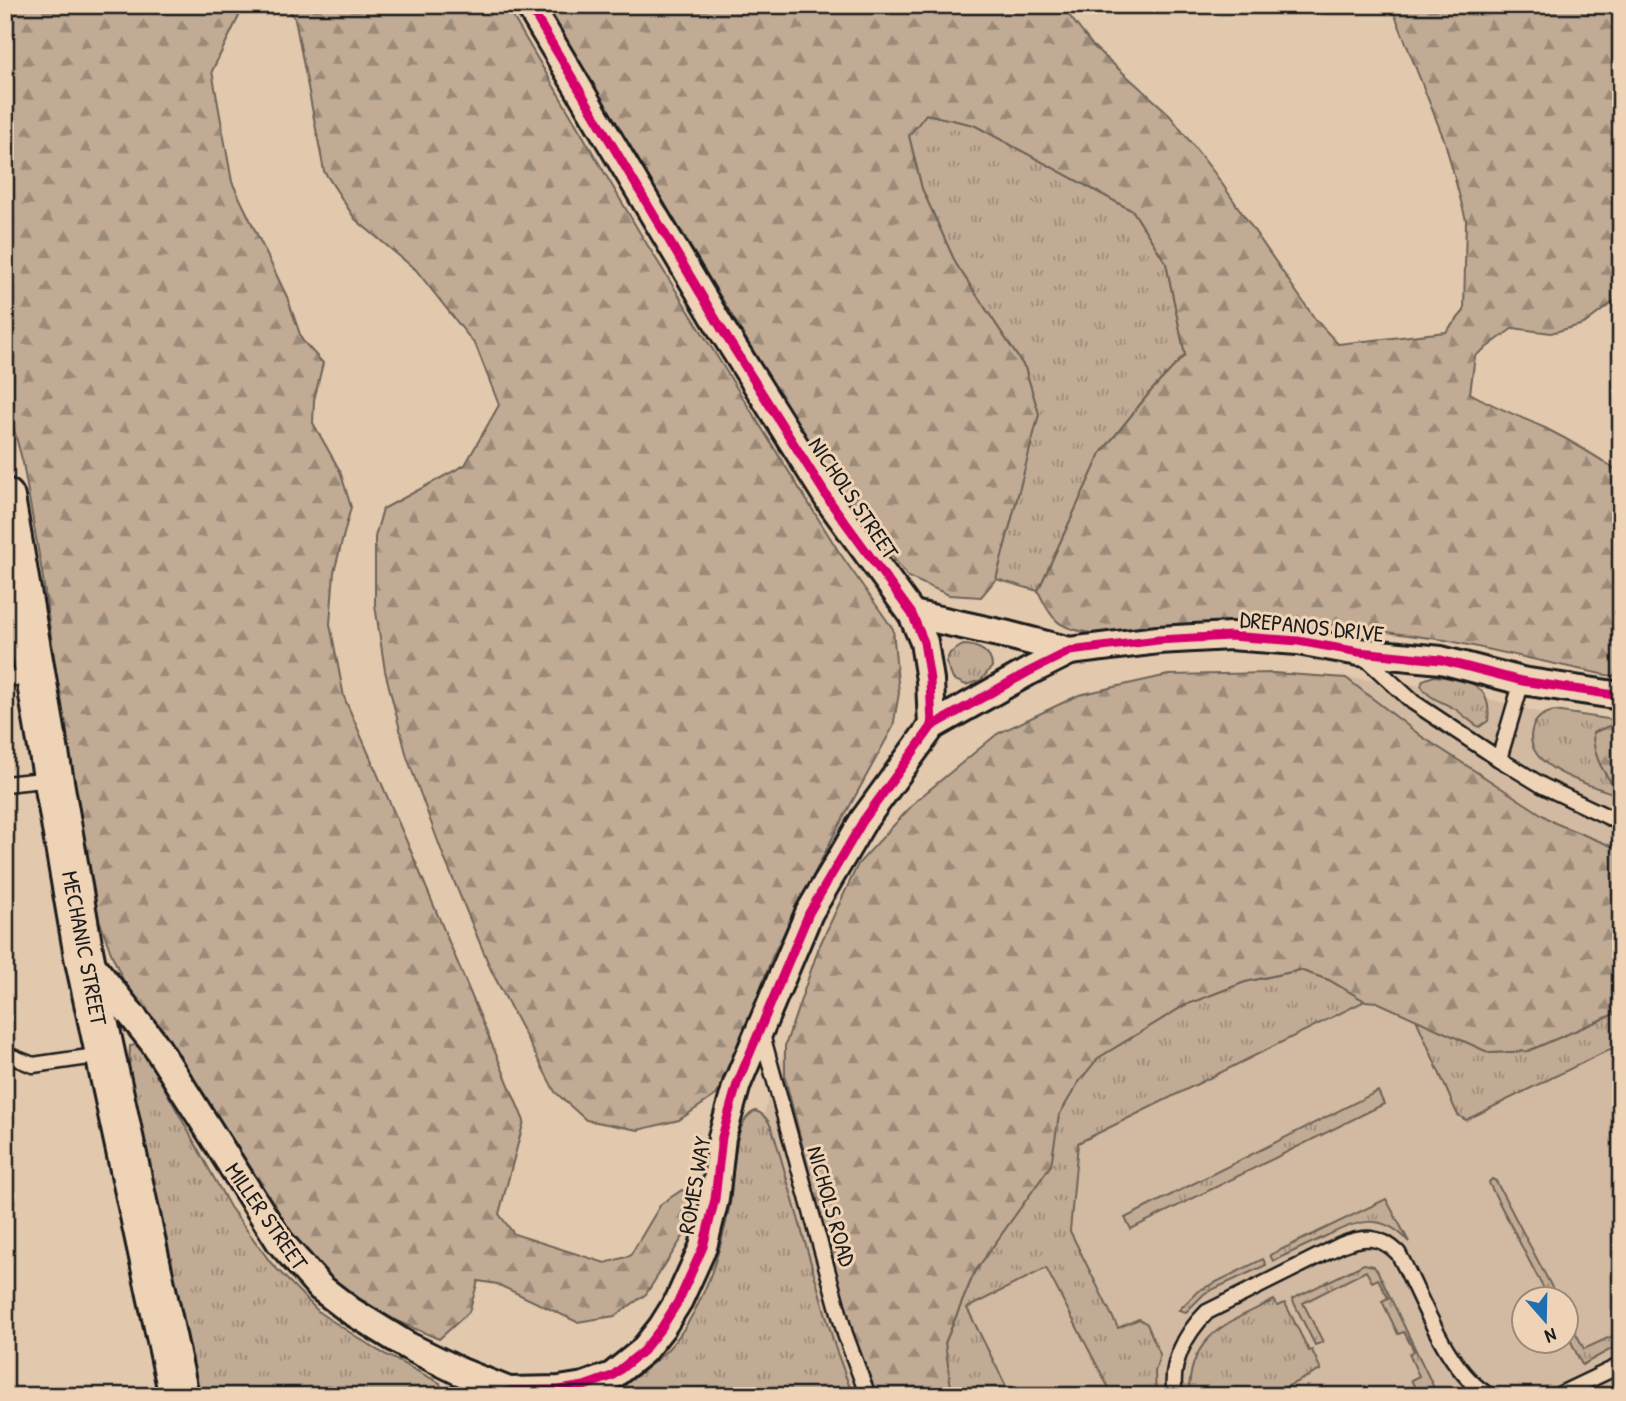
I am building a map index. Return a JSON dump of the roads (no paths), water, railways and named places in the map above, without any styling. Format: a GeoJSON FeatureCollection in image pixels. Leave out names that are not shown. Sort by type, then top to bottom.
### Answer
{"type":"FeatureCollection","features":[{"type":"Feature","properties":{"kind":"main road","name":"MECHANIC STREET"},"geometry":{"type":"LineString","coordinates":[[7,515],[21,675],[54,779],[84,956],[179,1396]]}},
{"type":"Feature","properties":{"kind":"street","name":"NICHOLS STREET"},"geometry":{"type":"LineString","coordinates":[[529,5],[721,328],[831,503],[912,614],[924,642],[930,680],[932,726]]}},
{"type":"Feature","properties":{"kind":"street","name":"DREPANOS DRIVE"},"geometry":{"type":"LineString","coordinates":[[912,614],[1070,651]]}},
{"type":"Feature","properties":{"kind":"street","name":"DREPANOS DRIVE"},"geometry":{"type":"LineString","coordinates":[[932,726],[1070,651],[1158,640],[1230,636],[1298,641],[1359,652],[1441,660],[1522,681],[1621,696]]}},
{"type":"Feature","properties":{"kind":"street"},"geometry":{"type":"LineString","coordinates":[[760,1026],[809,913],[840,858],[863,821],[932,726]]}},
{"type":"Feature","properties":{"kind":"street","name":"MILLER STREET"},"geometry":{"type":"LineString","coordinates":[[84,956],[154,1044],[280,1242],[321,1288],[351,1311],[408,1346],[509,1394]]}},
{"type":"Feature","properties":{"kind":"street","name":"ROMES WAY"},"geometry":{"type":"LineString","coordinates":[[509,1394],[584,1386],[612,1376],[643,1351],[662,1327],[679,1300],[703,1247],[715,1199],[726,1121],[737,1084],[760,1026]]}},
{"type":"Feature","properties":{"kind":"lane"},"geometry":{"type":"LineString","coordinates":[[1359,652],[1413,702],[1499,759],[1543,786],[1621,823]]}},
{"type":"Feature","properties":{"kind":"lane"},"geometry":{"type":"LineString","coordinates":[[1499,759],[1522,681]]}},
{"type":"Feature","properties":{"kind":"lane"},"geometry":{"type":"LineString","coordinates":[[5,784],[54,779]]}},
{"type":"Feature","properties":{"kind":"lane","name":"NICHOLS ROAD"},"geometry":{"type":"LineString","coordinates":[[760,1026],[845,1334],[868,1396]]}},
{"type":"Feature","properties":{"kind":"lane"},"geometry":{"type":"LineString","coordinates":[[5,1054],[33,1065],[105,1054]]}},
{"type":"Feature","properties":{"kind":"lane"},"geometry":{"type":"LineString","coordinates":[[1175,1396],[1174,1372],[1181,1347],[1196,1322],[1207,1312],[1341,1245],[1369,1237],[1390,1245],[1398,1253],[1454,1362],[1482,1394]]}},
{"type":"Feature","properties":{"kind":"lane"},"geometry":{"type":"LineString","coordinates":[[1556,1396],[1621,1365]]}}]}
